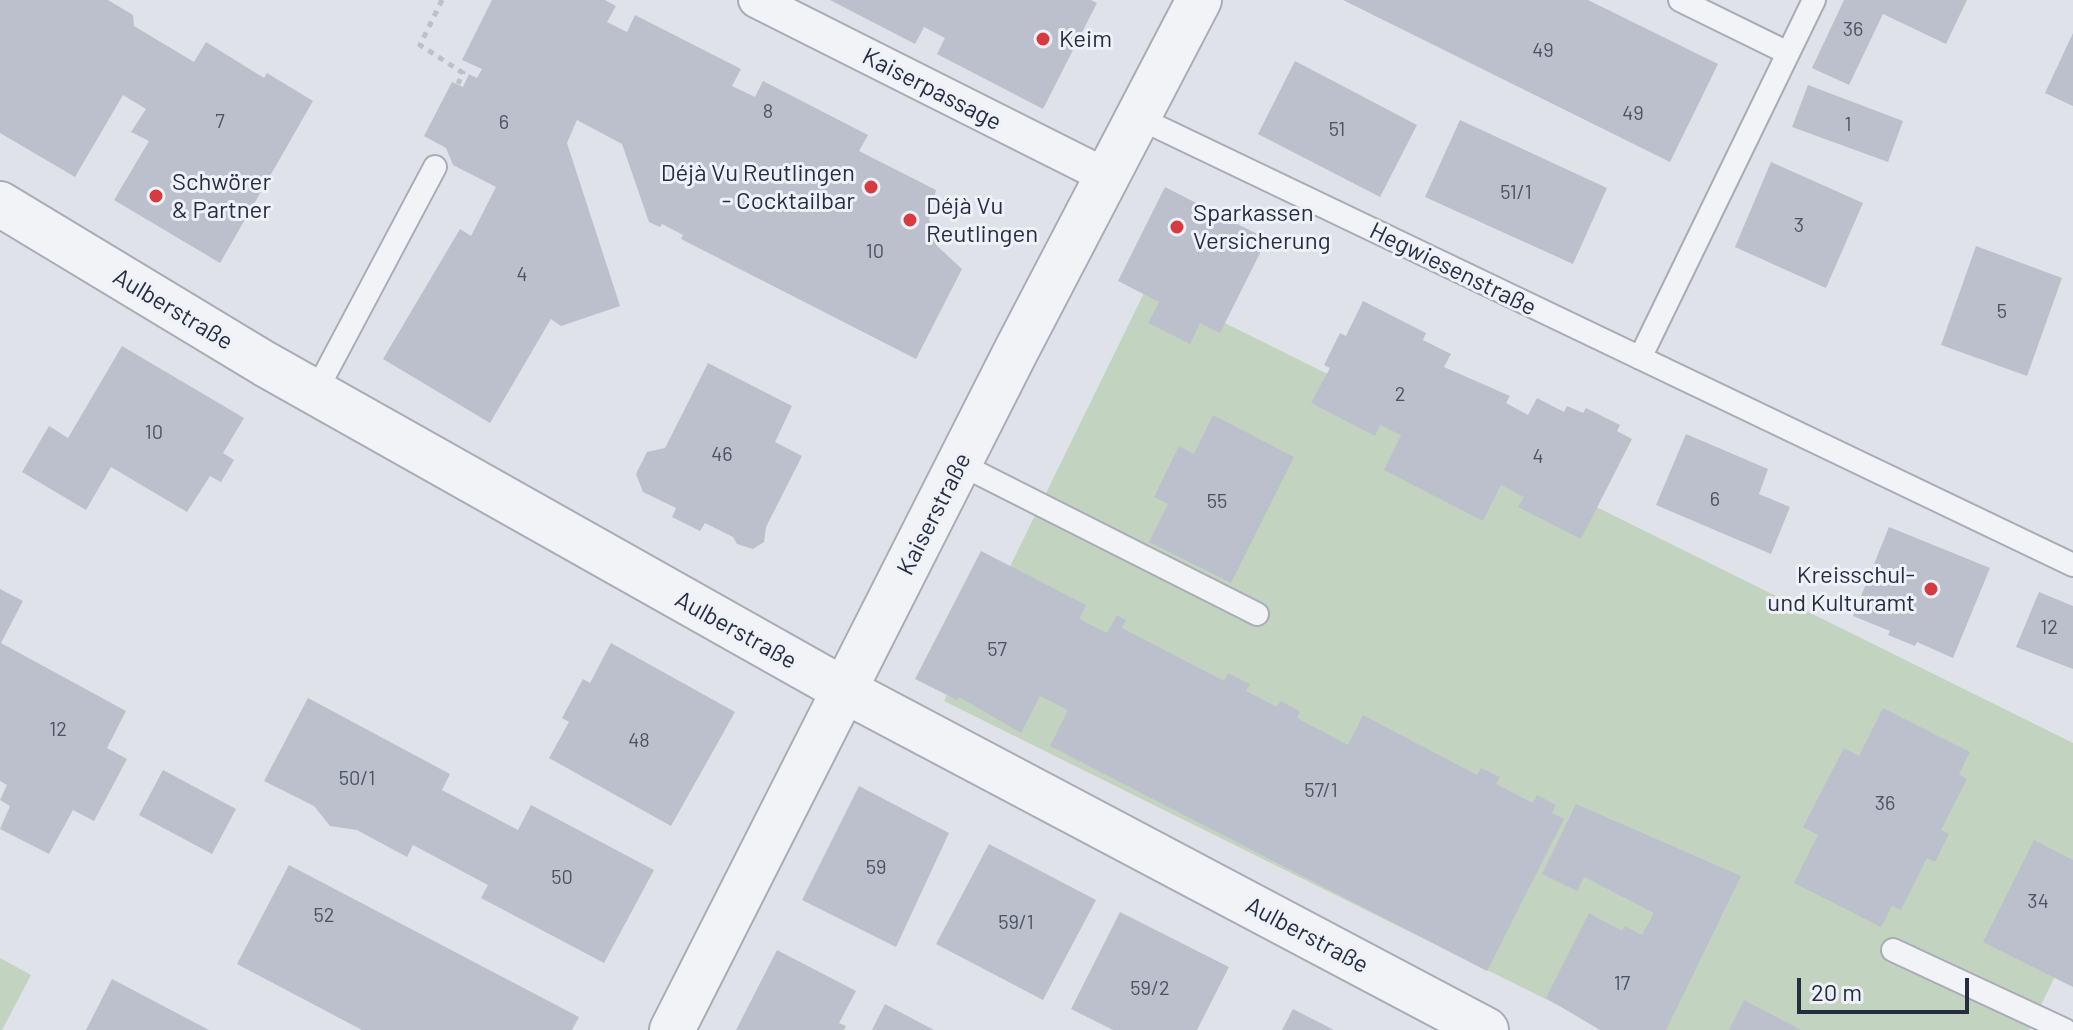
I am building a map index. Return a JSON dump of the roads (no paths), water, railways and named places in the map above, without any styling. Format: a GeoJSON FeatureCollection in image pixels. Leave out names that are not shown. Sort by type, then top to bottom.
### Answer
{"type":"FeatureCollection","features":[{"type":"Feature","properties":{"kind":"street","name":"Kaiserpassage"},"geometry":{"type":"LineString","coordinates":[[756,0],[1108,177]]}},
{"type":"Feature","properties":{"kind":"street","name":"Kaiserstraße"},"geometry":{"type":"LineString","coordinates":[[672,1030],[1199,0]]}},
{"type":"Feature","properties":{"kind":"street","name":"Aulberstraße"},"geometry":{"type":"LineString","coordinates":[[0,204],[315,393],[844,690],[1486,1030]]}},
{"type":"Feature","properties":{"kind":"lane"},"geometry":{"type":"LineString","coordinates":[[1680,0],[1788,53]]}},
{"type":"Feature","properties":{"kind":"lane"},"geometry":{"type":"LineString","coordinates":[[1640,358],[1814,0]]}},
{"type":"Feature","properties":{"kind":"lane","name":"Hegwiesenstraße"},"geometry":{"type":"LineString","coordinates":[[1137,117],[2073,565]]}},
{"type":"Feature","properties":{"kind":"lane"},"geometry":{"type":"LineString","coordinates":[[315,393],[435,167]]}},
{"type":"Feature","properties":{"kind":"lane"},"geometry":{"type":"LineString","coordinates":[[960,464],[1257,614]]}},
{"type":"Feature","properties":{"kind":"lane"},"geometry":{"type":"LineString","coordinates":[[1893,950],[2065,1030]]}},
{"type":"Feature","properties":{"kind":"place","name":"Keim"},"geometry":{"type":"Point","coordinates":[1043,39]}},
{"type":"Feature","properties":{"kind":"place","name":"Déjà Vu Reutlingen - Cocktailbar"},"geometry":{"type":"Point","coordinates":[871,187]}},
{"type":"Feature","properties":{"kind":"place","name":"Schwörer & Partner"},"geometry":{"type":"Point","coordinates":[156,196]}},
{"type":"Feature","properties":{"kind":"place","name":"Déjà Vu Reutlingen"},"geometry":{"type":"Point","coordinates":[910,220]}},
{"type":"Feature","properties":{"kind":"place","name":"Sparkassen Versicherung"},"geometry":{"type":"Point","coordinates":[1177,227]}},
{"type":"Feature","properties":{"kind":"place","name":"Kreisschul- und Kulturamt"},"geometry":{"type":"Point","coordinates":[1931,589]}}]}
